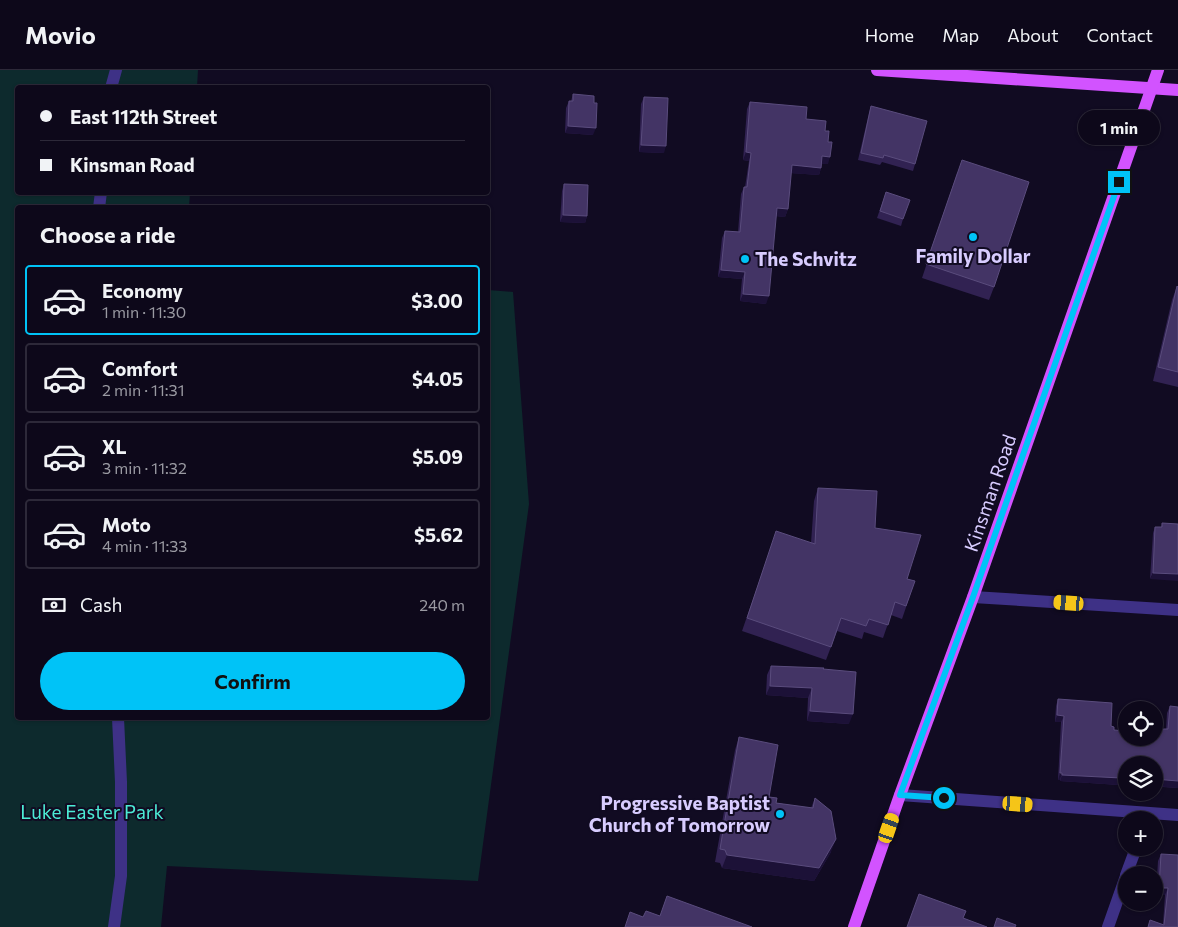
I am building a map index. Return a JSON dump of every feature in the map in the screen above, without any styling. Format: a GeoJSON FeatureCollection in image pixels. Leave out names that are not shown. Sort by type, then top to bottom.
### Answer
{"type":"FeatureCollection","features":[{"type":"Feature","properties":{"kind":"main road"},"geometry":{"type":"LineString","coordinates":[[877,70],[1178,90]]}},
{"type":"Feature","properties":{"kind":"main road","name":"Kinsman Road"},"geometry":{"type":"LineString","coordinates":[[854,927],[900,795],[973,597],[1158,70]]}},
{"type":"Feature","properties":{"kind":"street"},"geometry":{"type":"LineString","coordinates":[[112,85],[116,70]]}},
{"type":"Feature","properties":{"kind":"street"},"geometry":{"type":"LineString","coordinates":[[973,597],[1178,610]]}},
{"type":"Feature","properties":{"kind":"street"},"geometry":{"type":"LineString","coordinates":[[114,927],[121,876],[121,782],[118,720]]}},
{"type":"Feature","properties":{"kind":"street"},"geometry":{"type":"LineString","coordinates":[[900,795],[1118,814]]}},
{"type":"Feature","properties":{"kind":"street"},"geometry":{"type":"LineString","coordinates":[[1163,815],[1178,815]]}},
{"type":"Feature","properties":{"kind":"street"},"geometry":{"type":"LineString","coordinates":[[1108,927],[1118,898]]}},
{"type":"Feature","properties":{"kind":"green space","name":"Luke Easter Park"},"geometry":{"type":"Polygon","coordinates":[[[0,70],[198,70],[197,85],[15,85],[15,195],[190,195],[189,205],[15,205],[15,720],[490,720],[490,290],[513,292],[529,504],[478,881],[167,866],[161,927],[0,927],[0,70]]]}},
{"type":"Feature","properties":{"kind":"building"},"geometry":{"type":"Polygon","coordinates":[[[573,94],[594,96],[594,103],[597,103],[596,128],[568,126],[569,101],[573,101],[573,94]]]}},
{"type":"Feature","properties":{"kind":"building"},"geometry":{"type":"Polygon","coordinates":[[[644,97],[668,98],[666,146],[641,145],[644,97]]]}},
{"type":"Feature","properties":{"kind":"building"},"geometry":{"type":"Polygon","coordinates":[[[750,102],[807,107],[806,119],[826,121],[825,131],[829,131],[828,142],[832,142],[830,157],[822,156],[821,168],[792,165],[788,209],[777,208],[769,296],[743,294],[745,272],[721,270],[725,231],[740,232],[744,187],[747,187],[751,153],[746,152],[750,102]]]}},
{"type":"Feature","properties":{"kind":"building"},"geometry":{"type":"Polygon","coordinates":[[[871,106],[927,121],[915,164],[884,155],[883,158],[861,153],[871,106]]]}},
{"type":"Feature","properties":{"kind":"building","name":"Family Dollar"},"geometry":{"type":"Polygon","coordinates":[[[962,160],[1029,182],[994,287],[926,264],[962,160]]]}},
{"type":"Feature","properties":{"kind":"building"},"geometry":{"type":"Polygon","coordinates":[[[564,184],[588,185],[587,216],[563,215],[564,184]]]}},
{"type":"Feature","properties":{"kind":"building"},"geometry":{"type":"Polygon","coordinates":[[[886,192],[910,200],[903,219],[880,211],[886,192]]]}},
{"type":"Feature","properties":{"kind":"building"},"geometry":{"type":"Polygon","coordinates":[[[1178,287],[1178,372],[1158,367],[1178,287]]]}},
{"type":"Feature","properties":{"kind":"building"},"geometry":{"type":"Polygon","coordinates":[[[818,488],[877,491],[875,528],[921,535],[907,579],[915,581],[906,606],[895,602],[888,625],[869,619],[866,626],[841,618],[831,647],[747,618],[776,531],[815,544],[818,488]]]}},
{"type":"Feature","properties":{"kind":"building"},"geometry":{"type":"Polygon","coordinates":[[[1162,523],[1178,524],[1178,574],[1153,573],[1155,527],[1162,527],[1162,523]]]}},
{"type":"Feature","properties":{"kind":"building"},"geometry":{"type":"Polygon","coordinates":[[[771,666],[824,668],[856,672],[853,714],[810,711],[812,688],[770,686],[771,666]]]}},
{"type":"Feature","properties":{"kind":"building"},"geometry":{"type":"Polygon","coordinates":[[[1058,699],[1112,703],[1111,726],[1114,727],[1114,730],[1118,730],[1118,746],[1163,746],[1163,729],[1168,729],[1170,706],[1178,707],[1178,781],[1163,780],[1163,756],[1118,756],[1118,778],[1062,775],[1060,773],[1064,716],[1057,715],[1058,699]]]}},
{"type":"Feature","properties":{"kind":"building"},"geometry":{"type":"Polygon","coordinates":[[[739,737],[778,745],[769,797],[777,798],[776,803],[813,808],[815,798],[831,811],[836,839],[819,868],[727,855],[725,850],[720,849],[739,737]]]}},
{"type":"Feature","properties":{"kind":"building"},"geometry":{"type":"Polygon","coordinates":[[[1163,854],[1178,855],[1178,927],[1148,927],[1150,920],[1164,925],[1168,888],[1163,888],[1163,866],[1160,866],[1161,856],[1163,854]]]}},
{"type":"Feature","properties":{"kind":"building"},"geometry":{"type":"Polygon","coordinates":[[[919,894],[966,911],[963,918],[987,927],[907,927],[919,894]]]}},
{"type":"Feature","properties":{"kind":"building"},"geometry":{"type":"Polygon","coordinates":[[[667,896],[752,927],[625,927],[630,912],[643,917],[646,911],[660,916],[667,896]]]}},
{"type":"Feature","properties":{"kind":"building"},"geometry":{"type":"Polygon","coordinates":[[[997,918],[1016,925],[1015,927],[994,927],[997,918]]]}},
{"type":"Feature","properties":{"kind":"place","name":"Family Dollar"},"geometry":{"type":"Point","coordinates":[973,237]}},
{"type":"Feature","properties":{"kind":"place","name":"The Schvitz"},"geometry":{"type":"Point","coordinates":[745,259]}},
{"type":"Feature","properties":{"kind":"place","name":"Progressive Baptist Church of Tomorrow"},"geometry":{"type":"Point","coordinates":[780,814]}},
{"type":"Feature","properties":{"kind":"route"},"geometry":{"type":"LineString","coordinates":[[944,798],[900,795],[973,597],[1119,182]]}}]}
